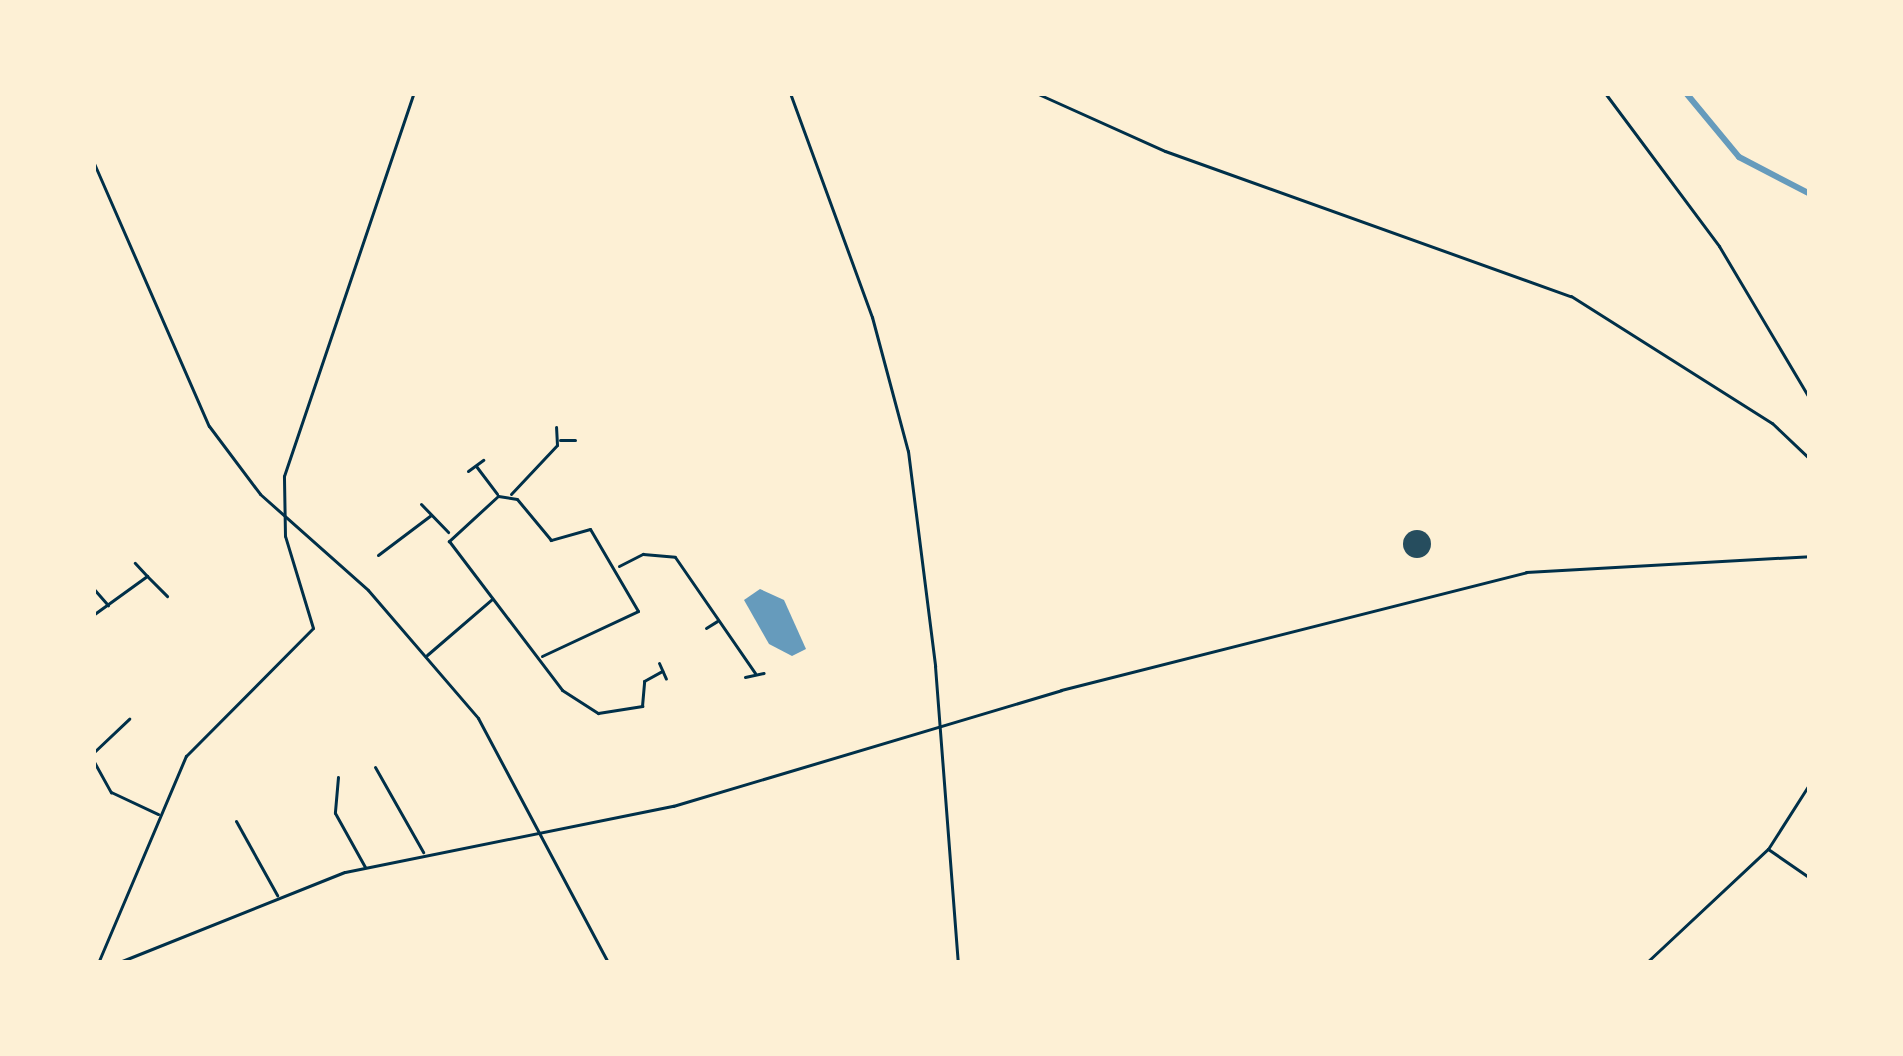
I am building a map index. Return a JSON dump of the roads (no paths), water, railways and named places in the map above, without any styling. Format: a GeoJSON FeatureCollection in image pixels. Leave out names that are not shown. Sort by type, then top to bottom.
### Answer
{"type":"FeatureCollection","features":[{"type":"Feature","properties":{"kind":"street"},"geometry":{"type":"LineString","coordinates":[[98,963],[158,814],[192,748],[310,634],[312,614],[284,515],[291,440],[414,93]]}},
{"type":"Feature","properties":{"kind":"street"},"geometry":{"type":"LineString","coordinates":[[790,93],[872,317],[908,451],[958,963]]}},
{"type":"Feature","properties":{"kind":"street"},"geometry":{"type":"LineString","coordinates":[[1036,93],[1166,151],[1571,296],[1772,423],[1810,459]]}},
{"type":"Feature","properties":{"kind":"street"},"geometry":{"type":"LineString","coordinates":[[1605,93],[1719,245],[1810,400]]}},
{"type":"Feature","properties":{"kind":"street"},"geometry":{"type":"LineString","coordinates":[[93,161],[209,426],[284,515],[368,590],[478,718],[533,833],[608,963]]}},
{"type":"Feature","properties":{"kind":"street"},"geometry":{"type":"LineString","coordinates":[[511,496],[558,440],[556,427]]}},
{"type":"Feature","properties":{"kind":"street"},"geometry":{"type":"LineString","coordinates":[[558,440],[575,440]]}},
{"type":"Feature","properties":{"kind":"street"},"geometry":{"type":"LineString","coordinates":[[469,472],[483,460]]}},
{"type":"Feature","properties":{"kind":"street"},"geometry":{"type":"LineString","coordinates":[[476,466],[498,496]]}},
{"type":"Feature","properties":{"kind":"street"},"geometry":{"type":"LineString","coordinates":[[450,533],[498,496],[511,496],[551,540],[590,530],[617,566],[636,616],[542,656]]}},
{"type":"Feature","properties":{"kind":"street"},"geometry":{"type":"LineString","coordinates":[[421,504],[450,533],[450,546],[542,656],[562,690],[598,712],[645,705],[644,681],[662,671]]}},
{"type":"Feature","properties":{"kind":"street"},"geometry":{"type":"LineString","coordinates":[[378,555],[431,515]]}},
{"type":"Feature","properties":{"kind":"street"},"geometry":{"type":"LineString","coordinates":[[379,538],[385,546]]}},
{"type":"Feature","properties":{"kind":"street"},"geometry":{"type":"LineString","coordinates":[[617,566],[644,554],[674,557],[755,673]]}},
{"type":"Feature","properties":{"kind":"street"},"geometry":{"type":"LineString","coordinates":[[117,963],[277,895],[365,867],[713,796],[936,725],[1569,564],[1810,556]]}},
{"type":"Feature","properties":{"kind":"street"},"geometry":{"type":"LineString","coordinates":[[135,562],[167,596]]}},
{"type":"Feature","properties":{"kind":"street"},"geometry":{"type":"LineString","coordinates":[[93,615],[147,576]]}},
{"type":"Feature","properties":{"kind":"street"},"geometry":{"type":"LineString","coordinates":[[93,588],[109,606]]}},
{"type":"Feature","properties":{"kind":"street"},"geometry":{"type":"LineString","coordinates":[[426,657],[493,598]]}},
{"type":"Feature","properties":{"kind":"street"},"geometry":{"type":"LineString","coordinates":[[706,628],[719,620]]}},
{"type":"Feature","properties":{"kind":"street"},"geometry":{"type":"LineString","coordinates":[[659,663],[666,679]]}},
{"type":"Feature","properties":{"kind":"street"},"geometry":{"type":"LineString","coordinates":[[745,677],[764,673]]}},
{"type":"Feature","properties":{"kind":"street"},"geometry":{"type":"LineString","coordinates":[[129,719],[93,756],[111,791],[158,814]]}},
{"type":"Feature","properties":{"kind":"street"},"geometry":{"type":"LineString","coordinates":[[115,722],[123,728]]}},
{"type":"Feature","properties":{"kind":"street"},"geometry":{"type":"LineString","coordinates":[[374,767],[423,852]]}},
{"type":"Feature","properties":{"kind":"street"},"geometry":{"type":"LineString","coordinates":[[93,781],[101,776]]}},
{"type":"Feature","properties":{"kind":"street"},"geometry":{"type":"LineString","coordinates":[[338,776],[332,792],[335,813],[365,867]]}},
{"type":"Feature","properties":{"kind":"street"},"geometry":{"type":"LineString","coordinates":[[1646,963],[1768,849],[1810,783]]}},
{"type":"Feature","properties":{"kind":"street"},"geometry":{"type":"LineString","coordinates":[[322,791],[332,792]]}},
{"type":"Feature","properties":{"kind":"street"},"geometry":{"type":"LineString","coordinates":[[236,821],[277,895]]}},
{"type":"Feature","properties":{"kind":"street"},"geometry":{"type":"LineString","coordinates":[[1768,849],[1810,878]]}},
{"type":"Feature","properties":{"kind":"water"},"geometry":{"type":"Polygon","coordinates":[[[760,589],[784,600],[806,649],[792,656],[769,644],[744,600],[760,589]]]}},
{"type":"Feature","properties":{"kind":"waterway"},"geometry":{"type":"LineString","coordinates":[[1686,93],[1739,157],[1810,194]]}}]}
